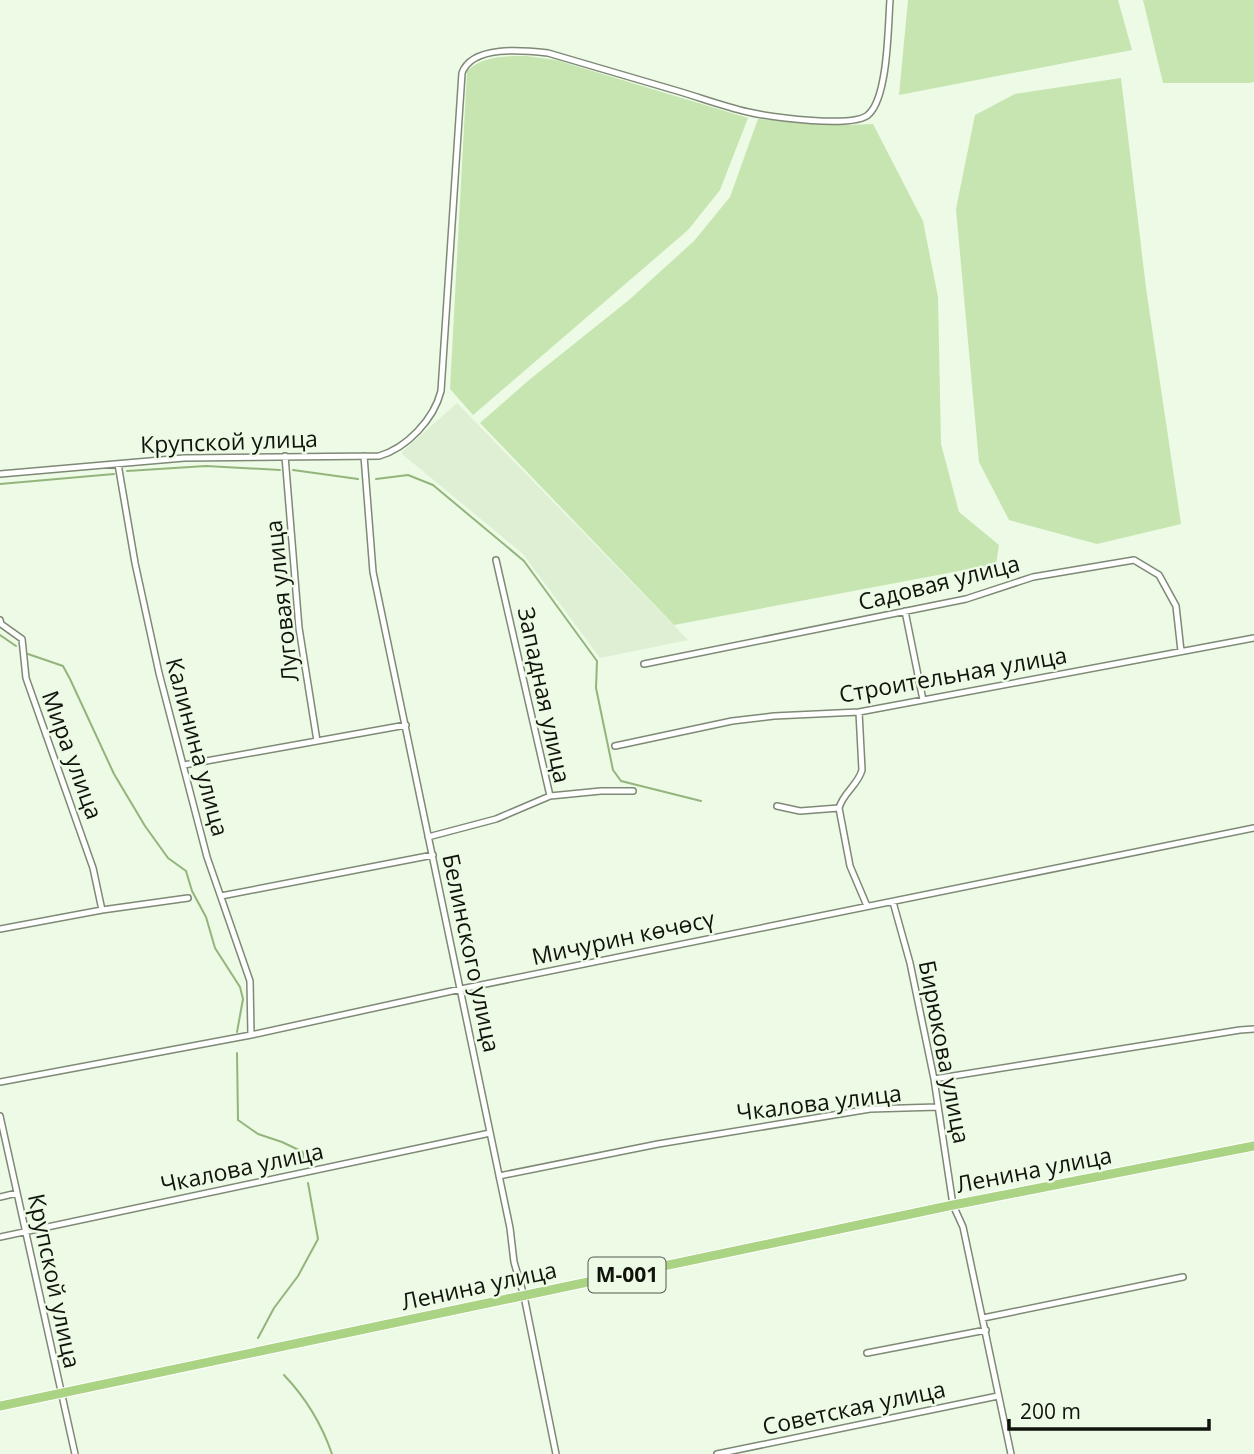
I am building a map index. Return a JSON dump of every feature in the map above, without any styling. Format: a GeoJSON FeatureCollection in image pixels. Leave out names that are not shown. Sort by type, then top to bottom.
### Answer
{"type":"FeatureCollection","features":[{"type":"Feature","properties":{"kind":"main road","name":"Ленина улица"},"geometry":{"type":"LineString","coordinates":[[0,1406],[953,1205],[1254,1146]]}},
{"type":"Feature","properties":{"kind":"street","name":"Крупской улица"},"geometry":{"type":"LineString","coordinates":[[0,474],[184,458],[379,456],[399,448],[423,425],[438,404],[441,391],[461,74],[464,65],[482,55],[498,52],[527,50],[548,53],[750,113],[835,122],[853,121],[867,117],[882,89],[890,0]]}},
{"type":"Feature","properties":{"kind":"street","name":"Луговая улица"},"geometry":{"type":"LineString","coordinates":[[285,456],[299,628],[317,741]]}},
{"type":"Feature","properties":{"kind":"street","name":"Белинского улица"},"geometry":{"type":"LineString","coordinates":[[364,456],[373,572],[510,1228],[514,1262],[524,1296],[556,1454]]}},
{"type":"Feature","properties":{"kind":"street","name":"Калинина улица"},"geometry":{"type":"LineString","coordinates":[[118,464],[137,576],[159,673],[207,857],[250,981],[251,1035]]}},
{"type":"Feature","properties":{"kind":"street","name":"Западная улица"},"geometry":{"type":"LineString","coordinates":[[428,837],[496,819],[550,796],[496,560]]}},
{"type":"Feature","properties":{"kind":"street","name":"Садовая улица"},"geometry":{"type":"LineString","coordinates":[[644,664],[966,598],[1033,578],[1134,560],[1159,575],[1176,606],[1181,651]]}},
{"type":"Feature","properties":{"kind":"street"},"geometry":{"type":"LineString","coordinates":[[905,611],[923,700]]}},
{"type":"Feature","properties":{"kind":"street","name":"Мира улица"},"geometry":{"type":"LineString","coordinates":[[0,620],[1,624],[22,639],[26,678],[93,867],[102,910]]}},
{"type":"Feature","properties":{"kind":"street","name":"Строительная улица"},"geometry":{"type":"LineString","coordinates":[[615,746],[732,721],[859,712],[1254,638]]}},
{"type":"Feature","properties":{"kind":"street"},"geometry":{"type":"LineString","coordinates":[[859,712],[861,776],[841,800],[839,808],[850,866],[867,906]]}},
{"type":"Feature","properties":{"kind":"street"},"geometry":{"type":"LineString","coordinates":[[184,765],[406,725]]}},
{"type":"Feature","properties":{"kind":"street"},"geometry":{"type":"LineString","coordinates":[[550,796],[634,791]]}},
{"type":"Feature","properties":{"kind":"street"},"geometry":{"type":"LineString","coordinates":[[777,807],[800,811],[839,808]]}},
{"type":"Feature","properties":{"kind":"street","name":"Мичурин көчөсү"},"geometry":{"type":"LineString","coordinates":[[0,1082],[251,1035],[461,989],[1254,828]]}},
{"type":"Feature","properties":{"kind":"street"},"geometry":{"type":"LineString","coordinates":[[221,895],[433,855]]}},
{"type":"Feature","properties":{"kind":"street"},"geometry":{"type":"LineString","coordinates":[[0,929],[102,910],[188,898]]}},
{"type":"Feature","properties":{"kind":"street","name":"Бирюкова улица"},"geometry":{"type":"LineString","coordinates":[[893,902],[910,963],[934,1079],[953,1205],[963,1227],[1011,1454]]}},
{"type":"Feature","properties":{"kind":"street","name":"Чкалова улица"},"geometry":{"type":"LineString","coordinates":[[934,1079],[1254,1029]]}},
{"type":"Feature","properties":{"kind":"street","name":"Чкалова улица"},"geometry":{"type":"LineString","coordinates":[[499,1176],[658,1144],[870,1109],[938,1107]]}},
{"type":"Feature","properties":{"kind":"street","name":"Крупской улица"},"geometry":{"type":"LineString","coordinates":[[0,1116],[75,1454]]}},
{"type":"Feature","properties":{"kind":"street","name":"Чкалова улица"},"geometry":{"type":"LineString","coordinates":[[0,1237],[490,1133]]}},
{"type":"Feature","properties":{"kind":"street"},"geometry":{"type":"LineString","coordinates":[[0,1197],[17,1193]]}},
{"type":"Feature","properties":{"kind":"street"},"geometry":{"type":"LineString","coordinates":[[984,1318],[1183,1277]]}},
{"type":"Feature","properties":{"kind":"street"},"geometry":{"type":"LineString","coordinates":[[867,1353],[986,1330]]}},
{"type":"Feature","properties":{"kind":"street","name":"Советская улица"},"geometry":{"type":"LineString","coordinates":[[717,1454],[998,1396]]}},
{"type":"Feature","properties":{"kind":"shaded area"},"geometry":{"type":"Polygon","coordinates":[[[457,403],[688,640],[600,658],[523,554],[401,453],[457,403]]]}},
{"type":"Feature","properties":{"kind":"green space"},"geometry":{"type":"Polygon","coordinates":[[[908,0],[1118,0],[1132,50],[899,95],[908,0]]]}},
{"type":"Feature","properties":{"kind":"green space"},"geometry":{"type":"Polygon","coordinates":[[[1143,0],[1254,0],[1254,82],[1163,83],[1143,0]]]}},
{"type":"Feature","properties":{"kind":"green space"},"geometry":{"type":"Polygon","coordinates":[[[526,56],[556,60],[748,118],[720,190],[688,230],[473,415],[450,389],[467,71],[487,60],[526,56]]]}},
{"type":"Feature","properties":{"kind":"green space"},"geometry":{"type":"Polygon","coordinates":[[[1121,78],[1146,288],[1181,524],[1097,544],[1009,520],[979,462],[956,209],[975,115],[1015,94],[1121,78]]]}},
{"type":"Feature","properties":{"kind":"green space"},"geometry":{"type":"Polygon","coordinates":[[[758,119],[847,125],[873,124],[923,221],[938,297],[941,444],[959,512],[999,545],[996,564],[674,625],[480,423],[629,300],[694,241],[730,197],[758,119]]]}},
{"type":"Feature","properties":{"kind":"waterway"},"geometry":{"type":"LineString","coordinates":[[127,471],[206,466],[280,470]]}},
{"type":"Feature","properties":{"kind":"waterway"},"geometry":{"type":"LineString","coordinates":[[293,470],[358,479]]}},
{"type":"Feature","properties":{"kind":"waterway"},"geometry":{"type":"LineString","coordinates":[[0,484],[114,474]]}},
{"type":"Feature","properties":{"kind":"waterway"},"geometry":{"type":"LineString","coordinates":[[376,479],[408,475],[433,485],[524,561],[597,661],[596,688],[613,770],[621,781],[701,801]]}},
{"type":"Feature","properties":{"kind":"waterway"},"geometry":{"type":"LineString","coordinates":[[0,635],[16,646]]}},
{"type":"Feature","properties":{"kind":"waterway"},"geometry":{"type":"LineString","coordinates":[[28,654],[63,666],[114,774],[145,826],[168,858],[186,871],[192,891],[206,917],[215,948],[240,987],[243,999],[237,1032]]}},
{"type":"Feature","properties":{"kind":"waterway"},"geometry":{"type":"LineString","coordinates":[[237,1053],[238,1120],[258,1134],[303,1152],[303,1164]]}},
{"type":"Feature","properties":{"kind":"waterway"},"geometry":{"type":"LineString","coordinates":[[258,1338],[318,1239],[308,1183]]}},
{"type":"Feature","properties":{"kind":"waterway"},"geometry":{"type":"LineString","coordinates":[[284,1375],[312,1412],[332,1454]]}}]}
